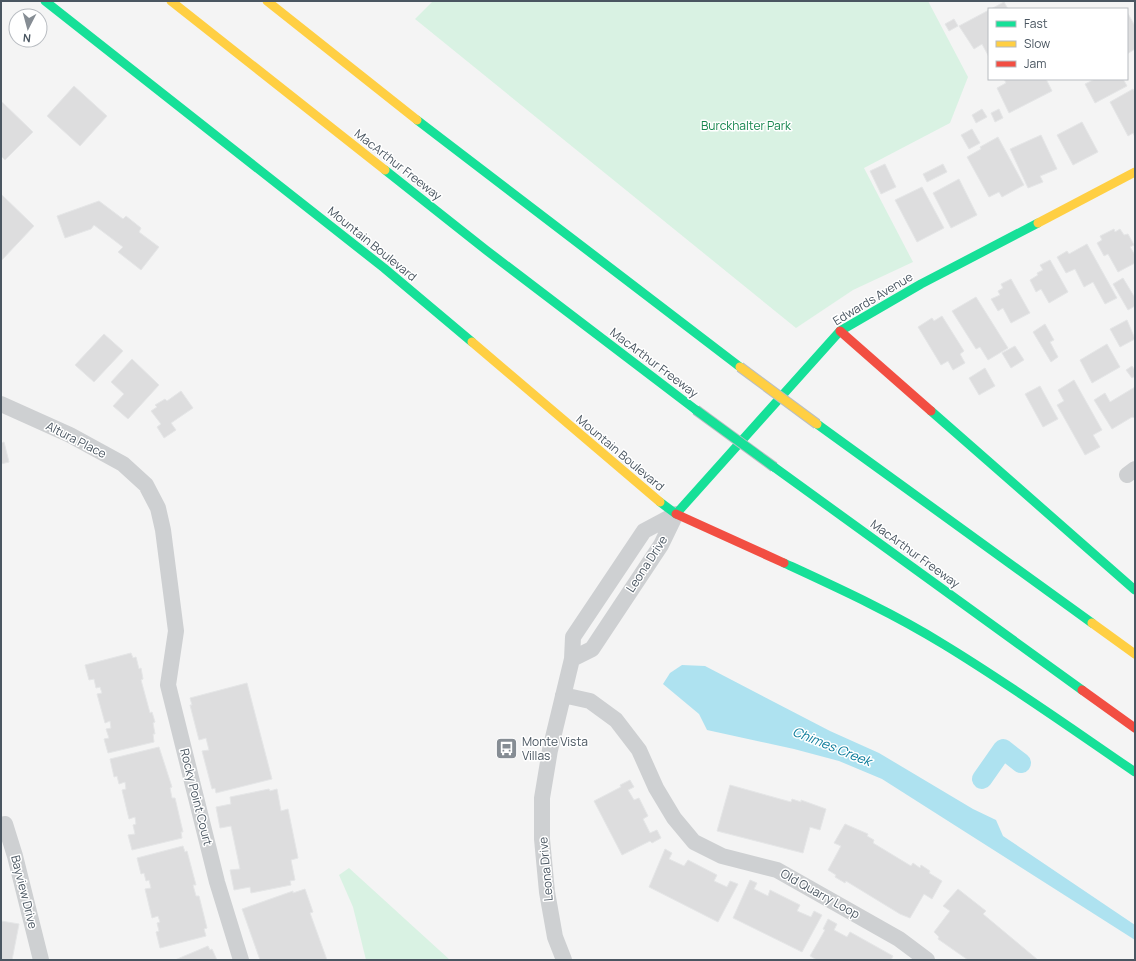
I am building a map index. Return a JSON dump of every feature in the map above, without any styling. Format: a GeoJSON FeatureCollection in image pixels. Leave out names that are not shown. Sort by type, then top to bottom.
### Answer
{"type":"FeatureCollection","features":[{"type":"Feature","properties":{"kind":"main road","name":"Mountain Boulevard"},"geometry":{"type":"LineString","coordinates":[[45,1],[384,268],[640,487],[676,514],[805,572],[915,628],[974,664],[1135,772]]}},
{"type":"Feature","properties":{"kind":"main road","name":"MacArthur Freeway"},"geometry":{"type":"LineString","coordinates":[[171,1],[486,250],[696,410],[1135,728]]}},
{"type":"Feature","properties":{"kind":"main road"},"geometry":{"type":"LineString","coordinates":[[267,1],[429,130],[817,424],[1135,654]]}},
{"type":"Feature","properties":{"kind":"main road","name":"Edwards Avenue"},"geometry":{"type":"LineString","coordinates":[[676,514],[840,331],[921,284],[1135,172]]}},
{"type":"Feature","properties":{"kind":"main road"},"geometry":{"type":"LineString","coordinates":[[840,331],[1135,590]]}},
{"type":"Feature","properties":{"kind":"street","name":"Altura Place"},"geometry":{"type":"LineString","coordinates":[[1,404],[70,435],[123,464],[146,485]]}},
{"type":"Feature","properties":{"kind":"street","name":"Rocky Point Court"},"geometry":{"type":"LineString","coordinates":[[146,485],[158,508],[163,530],[176,631],[168,685],[217,882],[241,960]]}},
{"type":"Feature","properties":{"kind":"street","name":"Leona Drive"},"geometry":{"type":"LineString","coordinates":[[572,659],[592,649],[661,545],[676,514]]}},
{"type":"Feature","properties":{"kind":"street","name":"Leona Drive"},"geometry":{"type":"LineString","coordinates":[[564,960],[554,937],[546,892],[542,838],[544,791],[550,750],[572,659],[573,637],[644,531],[676,514]]}},
{"type":"Feature","properties":{"kind":"street","name":"Old Quarry Loop"},"geometry":{"type":"LineString","coordinates":[[563,695],[590,701],[616,720],[639,750],[656,788],[674,818],[694,842],[722,856],[777,870],[899,938],[927,960]]}},
{"type":"Feature","properties":{"kind":"street","name":"Bayview Drive"},"geometry":{"type":"LineString","coordinates":[[3,825],[15,856],[41,960]]}},
{"type":"Feature","properties":{"kind":"green space","name":"Burckhalter Park"},"geometry":{"type":"Polygon","coordinates":[[[433,1],[928,1],[968,77],[950,123],[864,168],[913,262],[853,290],[796,328],[415,19],[433,1]]]}},
{"type":"Feature","properties":{"kind":"green space"},"geometry":{"type":"Polygon","coordinates":[[[349,868],[450,960],[366,960],[353,907],[339,875],[349,868]]]}},
{"type":"Feature","properties":{"kind":"water"},"geometry":{"type":"Polygon","coordinates":[[[682,665],[705,666],[830,731],[879,753],[973,809],[996,820],[1003,836],[1135,925],[1135,940],[882,779],[839,761],[794,749],[707,730],[699,714],[663,684],[670,673],[682,665]]]}},
{"type":"Feature","properties":{"kind":"building"},"geometry":{"type":"Polygon","coordinates":[[[1004,2],[1007,8],[993,8],[1004,2]]]}},
{"type":"Feature","properties":{"kind":"building"},"geometry":{"type":"Polygon","coordinates":[[[988,11],[988,55],[982,44],[974,49],[959,26],[988,11]]]}},
{"type":"Feature","properties":{"kind":"building"},"geometry":{"type":"Polygon","coordinates":[[[1128,14],[1135,26],[1135,49],[1128,53],[1128,14]]]}},
{"type":"Feature","properties":{"kind":"building"},"geometry":{"type":"Polygon","coordinates":[[[954,19],[958,26],[949,31],[945,24],[954,19]]]}},
{"type":"Feature","properties":{"kind":"building"},"geometry":{"type":"Polygon","coordinates":[[[1004,80],[1046,80],[1052,91],[1009,113],[997,88],[1006,83],[1004,80]]]}},
{"type":"Feature","properties":{"kind":"building"},"geometry":{"type":"Polygon","coordinates":[[[1093,80],[1124,80],[1127,86],[1095,103],[1085,84],[1093,80]]]}},
{"type":"Feature","properties":{"kind":"building"},"geometry":{"type":"Polygon","coordinates":[[[74,86],[107,116],[80,146],[47,116],[74,86]]]}},
{"type":"Feature","properties":{"kind":"building"},"geometry":{"type":"Polygon","coordinates":[[[1133,89],[1135,92],[1135,137],[1133,133],[1128,136],[1110,102],[1133,89]]]}},
{"type":"Feature","properties":{"kind":"building"},"geometry":{"type":"Polygon","coordinates":[[[1,101],[33,132],[5,160],[1,156],[1,101]]]}},
{"type":"Feature","properties":{"kind":"building"},"geometry":{"type":"Polygon","coordinates":[[[982,109],[987,117],[976,123],[972,115],[982,109]]]}},
{"type":"Feature","properties":{"kind":"building"},"geometry":{"type":"Polygon","coordinates":[[[999,109],[1003,118],[995,122],[991,113],[999,109]]]}},
{"type":"Feature","properties":{"kind":"building"},"geometry":{"type":"Polygon","coordinates":[[[1082,122],[1098,152],[1073,165],[1057,135],[1082,122]]]}},
{"type":"Feature","properties":{"kind":"building"},"geometry":{"type":"Polygon","coordinates":[[[972,129],[980,143],[969,149],[961,135],[972,129]]]}},
{"type":"Feature","properties":{"kind":"building"},"geometry":{"type":"Polygon","coordinates":[[[1041,135],[1057,169],[1040,176],[1043,182],[1028,188],[1010,149],[1041,135]]]}},
{"type":"Feature","properties":{"kind":"building"},"geometry":{"type":"Polygon","coordinates":[[[998,137],[1024,185],[1002,197],[999,192],[989,197],[967,157],[981,149],[980,147],[998,137]]]}},
{"type":"Feature","properties":{"kind":"building"},"geometry":{"type":"Polygon","coordinates":[[[885,164],[896,187],[881,194],[870,171],[885,164]]]}},
{"type":"Feature","properties":{"kind":"building"},"geometry":{"type":"Polygon","coordinates":[[[943,164],[947,172],[927,182],[923,174],[943,164]]]}},
{"type":"Feature","properties":{"kind":"building"},"geometry":{"type":"Polygon","coordinates":[[[959,179],[977,215],[951,228],[933,193],[959,179]]]}},
{"type":"Feature","properties":{"kind":"building"},"geometry":{"type":"Polygon","coordinates":[[[922,187],[944,228],[917,242],[895,200],[922,187]]]}},
{"type":"Feature","properties":{"kind":"building"},"geometry":{"type":"Polygon","coordinates":[[[2,195],[34,226],[1,261],[1,196],[2,195]]]}},
{"type":"Feature","properties":{"kind":"building"},"geometry":{"type":"Polygon","coordinates":[[[99,201],[123,219],[126,216],[141,228],[139,232],[159,247],[141,270],[118,252],[123,247],[94,225],[91,229],[65,238],[57,216],[99,201]]]}},
{"type":"Feature","properties":{"kind":"building"},"geometry":{"type":"Polygon","coordinates":[[[1114,229],[1115,232],[1120,229],[1124,235],[1128,234],[1134,245],[1130,247],[1135,255],[1135,263],[1118,272],[1108,254],[1104,256],[1097,243],[1102,240],[1100,236],[1114,229]]]}},
{"type":"Feature","properties":{"kind":"building"},"geometry":{"type":"Polygon","coordinates":[[[1087,244],[1117,298],[1105,304],[1093,282],[1084,287],[1075,269],[1066,273],[1057,257],[1067,251],[1069,254],[1087,244]]]}},
{"type":"Feature","properties":{"kind":"building"},"geometry":{"type":"Polygon","coordinates":[[[1050,260],[1068,292],[1049,303],[1041,289],[1036,292],[1030,280],[1038,275],[1037,273],[1043,270],[1040,265],[1050,260]]]}},
{"type":"Feature","properties":{"kind":"building"},"geometry":{"type":"Polygon","coordinates":[[[1123,278],[1135,298],[1135,306],[1128,310],[1113,284],[1123,278]]]}},
{"type":"Feature","properties":{"kind":"building"},"geometry":{"type":"Polygon","coordinates":[[[1011,279],[1030,313],[1011,323],[1003,308],[998,311],[991,299],[1000,295],[998,291],[1003,288],[1001,284],[1011,279]]]}},
{"type":"Feature","properties":{"kind":"building"},"geometry":{"type":"Polygon","coordinates":[[[976,297],[1008,348],[988,360],[980,347],[976,349],[952,311],[976,297]]]}},
{"type":"Feature","properties":{"kind":"building"},"geometry":{"type":"Polygon","coordinates":[[[942,316],[964,351],[960,354],[965,363],[953,370],[948,361],[941,365],[918,327],[932,318],[934,321],[942,316]]]}},
{"type":"Feature","properties":{"kind":"building"},"geometry":{"type":"Polygon","coordinates":[[[1127,320],[1135,339],[1120,347],[1110,329],[1127,320]]]}},
{"type":"Feature","properties":{"kind":"building"},"geometry":{"type":"Polygon","coordinates":[[[1045,324],[1054,340],[1050,342],[1058,357],[1051,362],[1033,332],[1045,324]]]}},
{"type":"Feature","properties":{"kind":"building"},"geometry":{"type":"Polygon","coordinates":[[[104,334],[123,351],[94,382],[75,365],[104,334]]]}},
{"type":"Feature","properties":{"kind":"building"},"geometry":{"type":"Polygon","coordinates":[[[1107,344],[1120,367],[1092,383],[1080,360],[1107,344]]]}},
{"type":"Feature","properties":{"kind":"building"},"geometry":{"type":"Polygon","coordinates":[[[1015,346],[1024,360],[1011,368],[1002,353],[1015,346]]]}},
{"type":"Feature","properties":{"kind":"building"},"geometry":{"type":"Polygon","coordinates":[[[132,359],[159,385],[128,419],[113,406],[124,394],[111,382],[132,359]]]}},
{"type":"Feature","properties":{"kind":"building"},"geometry":{"type":"Polygon","coordinates":[[[1132,366],[1135,370],[1135,376],[1132,378],[1126,370],[1132,366]]]}},
{"type":"Feature","properties":{"kind":"building"},"geometry":{"type":"Polygon","coordinates":[[[985,368],[995,386],[979,395],[969,378],[985,368]]]}},
{"type":"Feature","properties":{"kind":"building"},"geometry":{"type":"Polygon","coordinates":[[[1074,380],[1102,430],[1093,435],[1100,447],[1085,455],[1057,405],[1064,401],[1058,390],[1074,380]]]}},
{"type":"Feature","properties":{"kind":"building"},"geometry":{"type":"Polygon","coordinates":[[[1040,386],[1058,419],[1043,427],[1025,394],[1040,386]]]}},
{"type":"Feature","properties":{"kind":"building"},"geometry":{"type":"Polygon","coordinates":[[[1135,387],[1135,418],[1132,417],[1112,429],[1094,400],[1105,393],[1110,402],[1135,387]]]}},
{"type":"Feature","properties":{"kind":"building"},"geometry":{"type":"Polygon","coordinates":[[[181,391],[193,408],[171,423],[176,430],[164,438],[157,427],[161,424],[151,411],[157,407],[155,405],[165,399],[167,401],[181,391]]]}},
{"type":"Feature","properties":{"kind":"building"},"geometry":{"type":"Polygon","coordinates":[[[4,442],[9,462],[1,464],[1,443],[4,442]]]}},
{"type":"Feature","properties":{"kind":"building"},"geometry":{"type":"Polygon","coordinates":[[[131,653],[133,658],[136,657],[139,669],[141,668],[143,679],[141,680],[150,713],[152,712],[155,722],[153,723],[155,734],[153,734],[154,742],[108,753],[104,739],[109,738],[106,729],[111,728],[110,721],[105,723],[97,694],[102,693],[100,687],[96,688],[94,679],[89,680],[85,665],[131,653]]]}},
{"type":"Feature","properties":{"kind":"building"},"geometry":{"type":"Polygon","coordinates":[[[247,683],[272,779],[216,793],[215,788],[212,789],[202,751],[209,750],[206,738],[199,740],[190,705],[192,705],[190,698],[247,683]]]}},
{"type":"Feature","properties":{"kind":"building"},"geometry":{"type":"Polygon","coordinates":[[[159,747],[172,787],[170,788],[172,798],[175,798],[183,832],[181,832],[182,838],[132,850],[128,835],[135,834],[133,825],[136,824],[135,817],[129,819],[122,790],[126,789],[125,782],[119,784],[117,776],[114,777],[110,759],[159,747]]]}},
{"type":"Feature","properties":{"kind":"building"},"geometry":{"type":"Polygon","coordinates":[[[630,780],[634,787],[628,790],[634,800],[639,798],[648,816],[643,819],[650,833],[657,830],[661,838],[652,843],[650,841],[622,855],[594,801],[621,787],[620,785],[630,780]]]}},
{"type":"Feature","properties":{"kind":"building"},"geometry":{"type":"Polygon","coordinates":[[[730,785],[791,802],[792,799],[801,802],[801,800],[826,809],[820,830],[810,827],[803,853],[717,831],[730,785]]]}},
{"type":"Feature","properties":{"kind":"building"},"geometry":{"type":"Polygon","coordinates":[[[269,789],[270,791],[277,789],[281,811],[288,809],[298,858],[291,860],[295,880],[290,881],[291,885],[251,893],[250,887],[234,890],[230,870],[240,869],[231,826],[220,828],[216,807],[231,804],[230,797],[269,789]]]}},
{"type":"Feature","properties":{"kind":"building"},"geometry":{"type":"Polygon","coordinates":[[[845,824],[868,834],[867,836],[874,840],[873,843],[911,866],[913,863],[920,868],[921,865],[930,871],[929,873],[942,881],[932,899],[924,894],[910,918],[900,914],[846,881],[845,883],[835,877],[836,875],[828,870],[841,846],[834,843],[845,824]]]}},
{"type":"Feature","properties":{"kind":"building"},"geometry":{"type":"Polygon","coordinates":[[[183,846],[185,852],[187,851],[196,885],[193,885],[196,896],[199,896],[207,928],[204,929],[206,936],[160,948],[156,932],[159,931],[157,923],[160,922],[158,916],[152,918],[145,889],[151,888],[149,880],[146,881],[144,873],[141,874],[137,858],[183,846]]]}},
{"type":"Feature","properties":{"kind":"building"},"geometry":{"type":"Polygon","coordinates":[[[665,849],[672,853],[669,859],[684,866],[688,860],[717,875],[714,881],[727,887],[730,881],[738,884],[718,922],[649,887],[665,849]]]}},
{"type":"Feature","properties":{"kind":"building"},"geometry":{"type":"Polygon","coordinates":[[[750,880],[757,883],[754,889],[768,896],[770,890],[800,905],[797,911],[811,917],[814,911],[822,915],[802,952],[733,918],[750,880]]]}},
{"type":"Feature","properties":{"kind":"building"},"geometry":{"type":"Polygon","coordinates":[[[305,889],[313,912],[310,913],[327,960],[260,960],[242,909],[293,891],[293,893],[305,889]]]}},
{"type":"Feature","properties":{"kind":"building"},"geometry":{"type":"Polygon","coordinates":[[[958,889],[986,911],[983,914],[1038,960],[968,960],[938,939],[939,937],[934,932],[950,911],[943,906],[958,889]]]}},
{"type":"Feature","properties":{"kind":"building"},"geometry":{"type":"Polygon","coordinates":[[[828,919],[837,924],[834,930],[847,937],[850,932],[893,956],[891,960],[817,960],[810,956],[825,930],[823,929],[828,919]]]}},
{"type":"Feature","properties":{"kind":"building"},"geometry":{"type":"Polygon","coordinates":[[[1,921],[19,924],[12,960],[1,960],[1,921]]]}},
{"type":"Feature","properties":{"kind":"building"},"geometry":{"type":"Polygon","coordinates":[[[208,946],[210,950],[212,949],[217,960],[175,960],[208,946]]]}},
{"type":"Feature","properties":{"kind":"waterway","name":"Chimes Creek"},"geometry":{"type":"LineString","coordinates":[[982,779],[1003,749],[1021,763]]}},
{"type":"Feature","properties":{"kind":"traffic: fast"},"geometry":{"type":"LineString","coordinates":[[45,1],[384,268],[472,342]]}},
{"type":"Feature","properties":{"kind":"traffic: fast"},"geometry":{"type":"LineString","coordinates":[[417,120],[740,367]]}},
{"type":"Feature","properties":{"kind":"traffic: fast"},"geometry":{"type":"LineString","coordinates":[[385,170],[486,250],[696,410]]}},
{"type":"Feature","properties":{"kind":"traffic: fast"},"geometry":{"type":"LineString","coordinates":[[660,502],[676,514],[840,331],[921,284],[1038,223]]}},
{"type":"Feature","properties":{"kind":"traffic: fast"},"geometry":{"type":"LineString","coordinates":[[696,410],[774,467]]}},
{"type":"Feature","properties":{"kind":"traffic: fast"},"geometry":{"type":"LineString","coordinates":[[931,411],[1135,590]]}},
{"type":"Feature","properties":{"kind":"traffic: fast"},"geometry":{"type":"LineString","coordinates":[[817,424],[1092,623]]}},
{"type":"Feature","properties":{"kind":"traffic: fast"},"geometry":{"type":"LineString","coordinates":[[774,467],[1082,690]]}},
{"type":"Feature","properties":{"kind":"traffic: fast"},"geometry":{"type":"LineString","coordinates":[[784,563],[865,601],[905,622],[968,659],[1135,772]]}},
{"type":"Feature","properties":{"kind":"traffic: slow"},"geometry":{"type":"LineString","coordinates":[[171,1],[385,170]]}},
{"type":"Feature","properties":{"kind":"traffic: slow"},"geometry":{"type":"LineString","coordinates":[[267,1],[417,120]]}},
{"type":"Feature","properties":{"kind":"traffic: slow"},"geometry":{"type":"LineString","coordinates":[[1038,223],[1135,172]]}},
{"type":"Feature","properties":{"kind":"traffic: slow"},"geometry":{"type":"LineString","coordinates":[[472,342],[660,502]]}},
{"type":"Feature","properties":{"kind":"traffic: slow"},"geometry":{"type":"LineString","coordinates":[[740,367],[817,424]]}},
{"type":"Feature","properties":{"kind":"traffic: slow"},"geometry":{"type":"LineString","coordinates":[[1092,623],[1135,654]]}},
{"type":"Feature","properties":{"kind":"traffic: jam"},"geometry":{"type":"LineString","coordinates":[[840,331],[931,411]]}},
{"type":"Feature","properties":{"kind":"traffic: jam"},"geometry":{"type":"LineString","coordinates":[[676,514],[784,563]]}},
{"type":"Feature","properties":{"kind":"traffic: jam"},"geometry":{"type":"LineString","coordinates":[[1082,690],[1135,728]]}},
{"type":"Feature","properties":{"kind":"place","name":"Monte Vista Villas"},"geometry":{"type":"Point","coordinates":[506,749]}}]}
